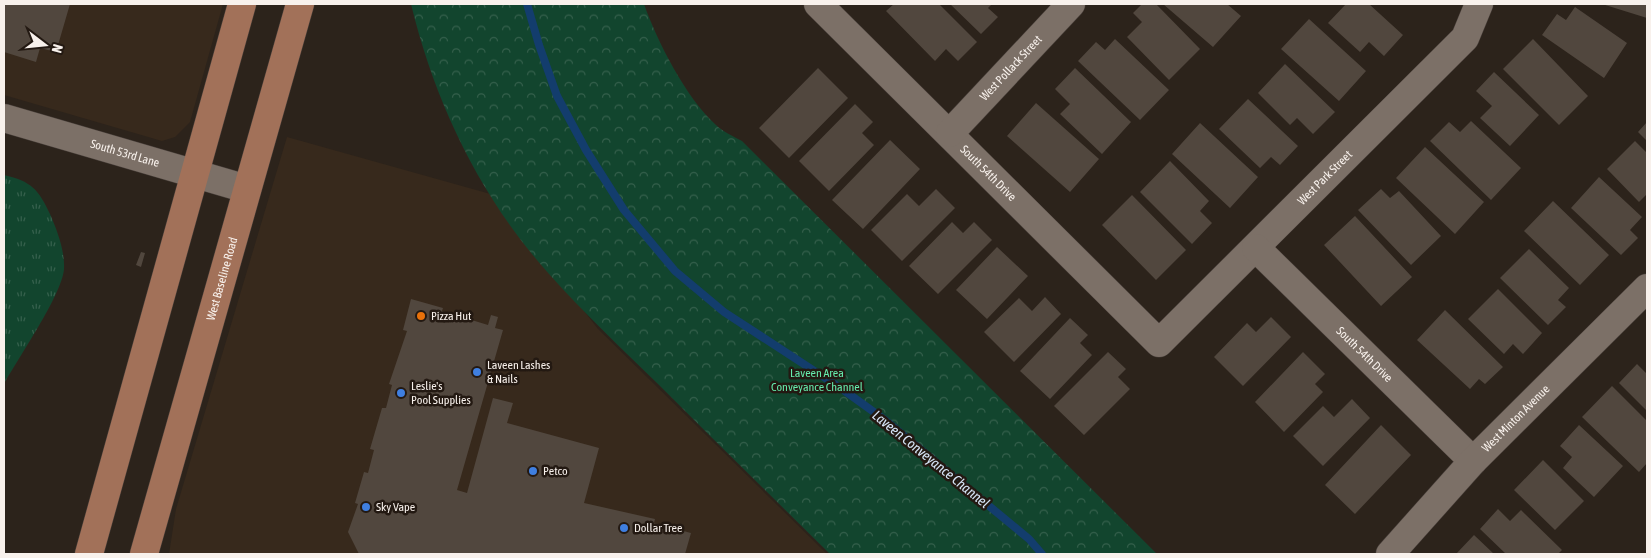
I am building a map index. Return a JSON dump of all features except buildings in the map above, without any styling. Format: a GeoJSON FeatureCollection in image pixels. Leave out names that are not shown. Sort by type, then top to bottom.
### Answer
{"type":"FeatureCollection","features":[{"type":"Feature","properties":{"kind":"main road"},"geometry":{"type":"LineString","coordinates":[[89,554],[242,4]]}},
{"type":"Feature","properties":{"kind":"main road","name":"West Baseline Road"},"geometry":{"type":"LineString","coordinates":[[144,554],[300,4]]}},
{"type":"Feature","properties":{"kind":"street","name":"South 54th Drive"},"geometry":{"type":"LineString","coordinates":[[818,4],[950,133],[1159,343]]}},
{"type":"Feature","properties":{"kind":"street","name":"West Pollack Street"},"geometry":{"type":"LineString","coordinates":[[950,133],[1071,4]]}},
{"type":"Feature","properties":{"kind":"street","name":"West Park Street"},"geometry":{"type":"LineString","coordinates":[[1159,343],[1465,38],[1479,4]]}},
{"type":"Feature","properties":{"kind":"street","name":"South 53rd Lane"},"geometry":{"type":"LineString","coordinates":[[4,118],[247,189]]}},
{"type":"Feature","properties":{"kind":"street","name":"South 54th Drive"},"geometry":{"type":"LineString","coordinates":[[1256,248],[1473,461]]}},
{"type":"Feature","properties":{"kind":"street","name":"West Minton Avenue"},"geometry":{"type":"LineString","coordinates":[[1390,554],[1473,461],[1647,288]]}},
{"type":"Feature","properties":{"kind":"shaded area"},"geometry":{"type":"Polygon","coordinates":[[[4,4],[223,4],[190,122],[175,137],[162,141],[4,95],[4,4]]]}},
{"type":"Feature","properties":{"kind":"shaded area"},"geometry":{"type":"Polygon","coordinates":[[[287,137],[494,195],[598,329],[827,554],[169,554],[176,509],[287,137]]]}},
{"type":"Feature","properties":{"kind":"green space","name":"Laveen Area Conveyance Channel"},"geometry":{"type":"Polygon","coordinates":[[[411,4],[644,4],[657,35],[683,85],[705,114],[722,130],[742,141],[1157,554],[830,554],[589,316],[549,274],[524,244],[481,181],[463,147],[433,77],[411,4]]]}},
{"type":"Feature","properties":{"kind":"green space"},"geometry":{"type":"Polygon","coordinates":[[[4,175],[28,184],[42,199],[60,241],[64,269],[56,294],[48,310],[4,384],[4,175]]]}},
{"type":"Feature","properties":{"kind":"waterway","name":"Laveen Conveyance Channel"},"geometry":{"type":"LineString","coordinates":[[527,4],[557,96],[586,150],[624,210],[675,271],[724,312],[842,389],[885,420],[1029,539],[1042,554]]}},
{"type":"Feature","properties":{"kind":"place","name":"Pizza Hut"},"geometry":{"type":"Point","coordinates":[421,316]}},
{"type":"Feature","properties":{"kind":"place","name":"Laveen Lashes & Nails"},"geometry":{"type":"Point","coordinates":[477,372]}},
{"type":"Feature","properties":{"kind":"place","name":"Leslie's Pool Supplies"},"geometry":{"type":"Point","coordinates":[401,393]}},
{"type":"Feature","properties":{"kind":"place","name":"Petco"},"geometry":{"type":"Point","coordinates":[533,471]}},
{"type":"Feature","properties":{"kind":"place","name":"Sky Vape"},"geometry":{"type":"Point","coordinates":[366,507]}},
{"type":"Feature","properties":{"kind":"place","name":"Dollar Tree"},"geometry":{"type":"Point","coordinates":[624,528]}}]}
